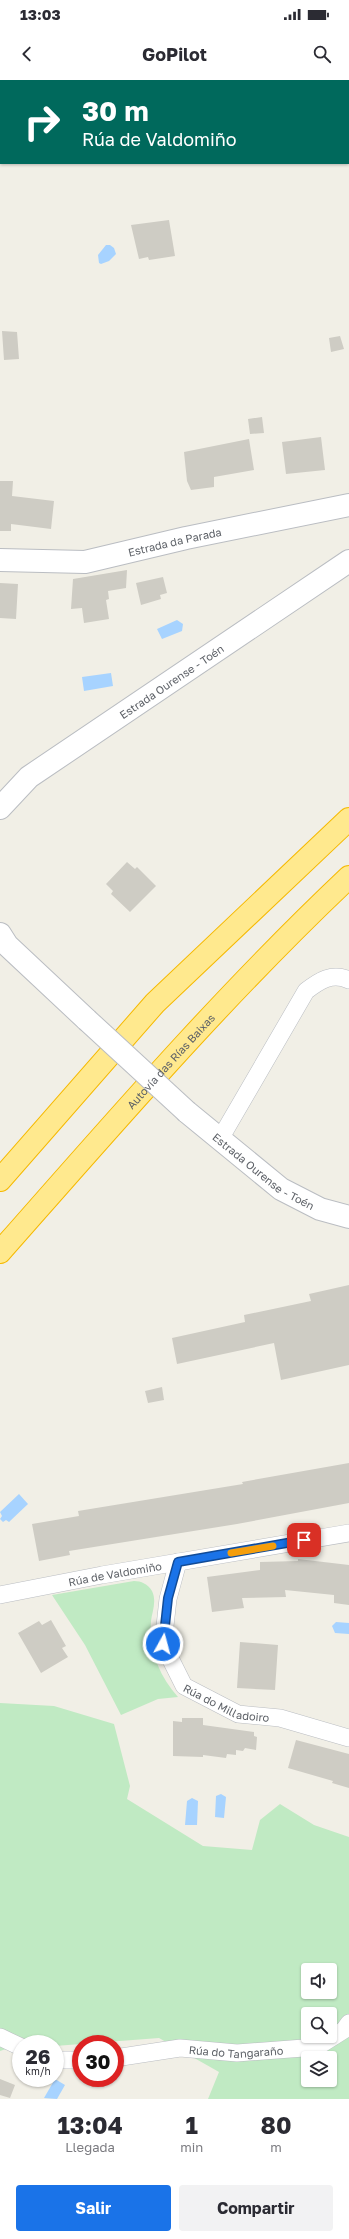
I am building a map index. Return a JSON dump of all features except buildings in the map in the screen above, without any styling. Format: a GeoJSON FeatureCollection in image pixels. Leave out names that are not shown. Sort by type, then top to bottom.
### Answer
{"type":"FeatureCollection","features":[{"type":"Feature","properties":{"kind":"highway"},"geometry":{"type":"LineString","coordinates":[[0,1180],[155,1003],[349,819]]}},
{"type":"Feature","properties":{"kind":"highway","name":"Autovía das Rías Baixas"},"geometry":{"type":"LineString","coordinates":[[0,1252],[175,1053],[292,930],[349,877]]}},
{"type":"Feature","properties":{"kind":"street","name":"Estrada da Parada"},"geometry":{"type":"LineString","coordinates":[[0,560],[85,562],[186,538],[349,506]]}},
{"type":"Feature","properties":{"kind":"street","name":"Estrada Ourense - Toén"},"geometry":{"type":"LineString","coordinates":[[0,808],[29,777],[349,562]]}},
{"type":"Feature","properties":{"kind":"street","name":"Estrada Ourense - Toén"},"geometry":{"type":"LineString","coordinates":[[0,934],[7,945],[187,1112],[281,1189],[320,1209],[349,1217]]}},
{"type":"Feature","properties":{"kind":"street"},"geometry":{"type":"LineString","coordinates":[[220,1138],[306,991],[317,982],[331,977],[349,980]]}},
{"type":"Feature","properties":{"kind":"street","name":"Rúa de Valdomiño"},"geometry":{"type":"LineString","coordinates":[[0,1595],[178,1562],[349,1533]]}},
{"type":"Feature","properties":{"kind":"street","name":"Rúa do Milladoiro"},"geometry":{"type":"LineString","coordinates":[[178,1562],[168,1598],[163,1644],[184,1686],[238,1714],[280,1718],[349,1738]]}},
{"type":"Feature","properties":{"kind":"street","name":"Rúa do Tangaraño"},"geometry":{"type":"LineString","coordinates":[[124,2057],[180,2048],[237,2053],[317,2047],[344,2030],[349,2023]]}},
{"type":"Feature","properties":{"kind":"street"},"geometry":{"type":"LineString","coordinates":[[0,2037],[12,2043]]}},
{"type":"Feature","properties":{"kind":"green space"},"geometry":{"type":"Polygon","coordinates":[[[134,1581],[144,1583],[152,1591],[154,1603],[151,1632],[154,1652],[165,1680],[178,1697],[158,1699],[121,1715],[85,1645],[52,1595],[134,1581]]]}},
{"type":"Feature","properties":{"kind":"green space"},"geometry":{"type":"Polygon","coordinates":[[[0,1703],[54,1706],[114,1724],[130,1786],[127,1799],[203,1846],[252,1850],[260,1820],[280,1804],[314,1825],[349,1837],[349,2099],[208,2099],[219,2072],[159,2038],[124,2041],[124,2035],[72,2035],[72,2045],[64,2045],[64,2035],[12,2035],[12,2047],[0,2051],[0,1703]]]}},
{"type":"Feature","properties":{"kind":"water"},"geometry":{"type":"Polygon","coordinates":[[[106,245],[110,245],[114,248],[116,254],[109,261],[101,264],[99,263],[98,255],[106,245]]]}},
{"type":"Feature","properties":{"kind":"water"},"geometry":{"type":"Polygon","coordinates":[[[177,620],[183,624],[182,631],[162,639],[157,629],[177,620]]]}},
{"type":"Feature","properties":{"kind":"water"},"geometry":{"type":"Polygon","coordinates":[[[111,673],[113,686],[84,691],[82,677],[111,673]]]}},
{"type":"Feature","properties":{"kind":"water"},"geometry":{"type":"Polygon","coordinates":[[[19,1494],[28,1504],[9,1522],[6,1520],[3,1522],[0,1519],[2,1516],[0,1512],[19,1494]]]}},
{"type":"Feature","properties":{"kind":"water"},"geometry":{"type":"Polygon","coordinates":[[[336,1622],[349,1623],[349,1634],[335,1633],[332,1626],[336,1622]]]}},
{"type":"Feature","properties":{"kind":"water"},"geometry":{"type":"Polygon","coordinates":[[[221,1794],[226,1797],[224,1818],[215,1817],[216,1796],[221,1794]]]}},
{"type":"Feature","properties":{"kind":"water"},"geometry":{"type":"Polygon","coordinates":[[[192,1798],[198,1801],[197,1825],[185,1825],[187,1801],[192,1798]]]}},
{"type":"Feature","properties":{"kind":"water"},"geometry":{"type":"Polygon","coordinates":[[[50,2087],[64,2087],[57,2099],[44,2098],[50,2087]]]}},
{"type":"Feature","properties":{"kind":"slow traffic"},"geometry":{"type":"LineString","coordinates":[[231,1553],[273,1546]]}},
{"type":"Feature","properties":{"kind":"route"},"geometry":{"type":"LineString","coordinates":[[163,1644],[168,1598],[178,1562],[304,1540]]}}]}
